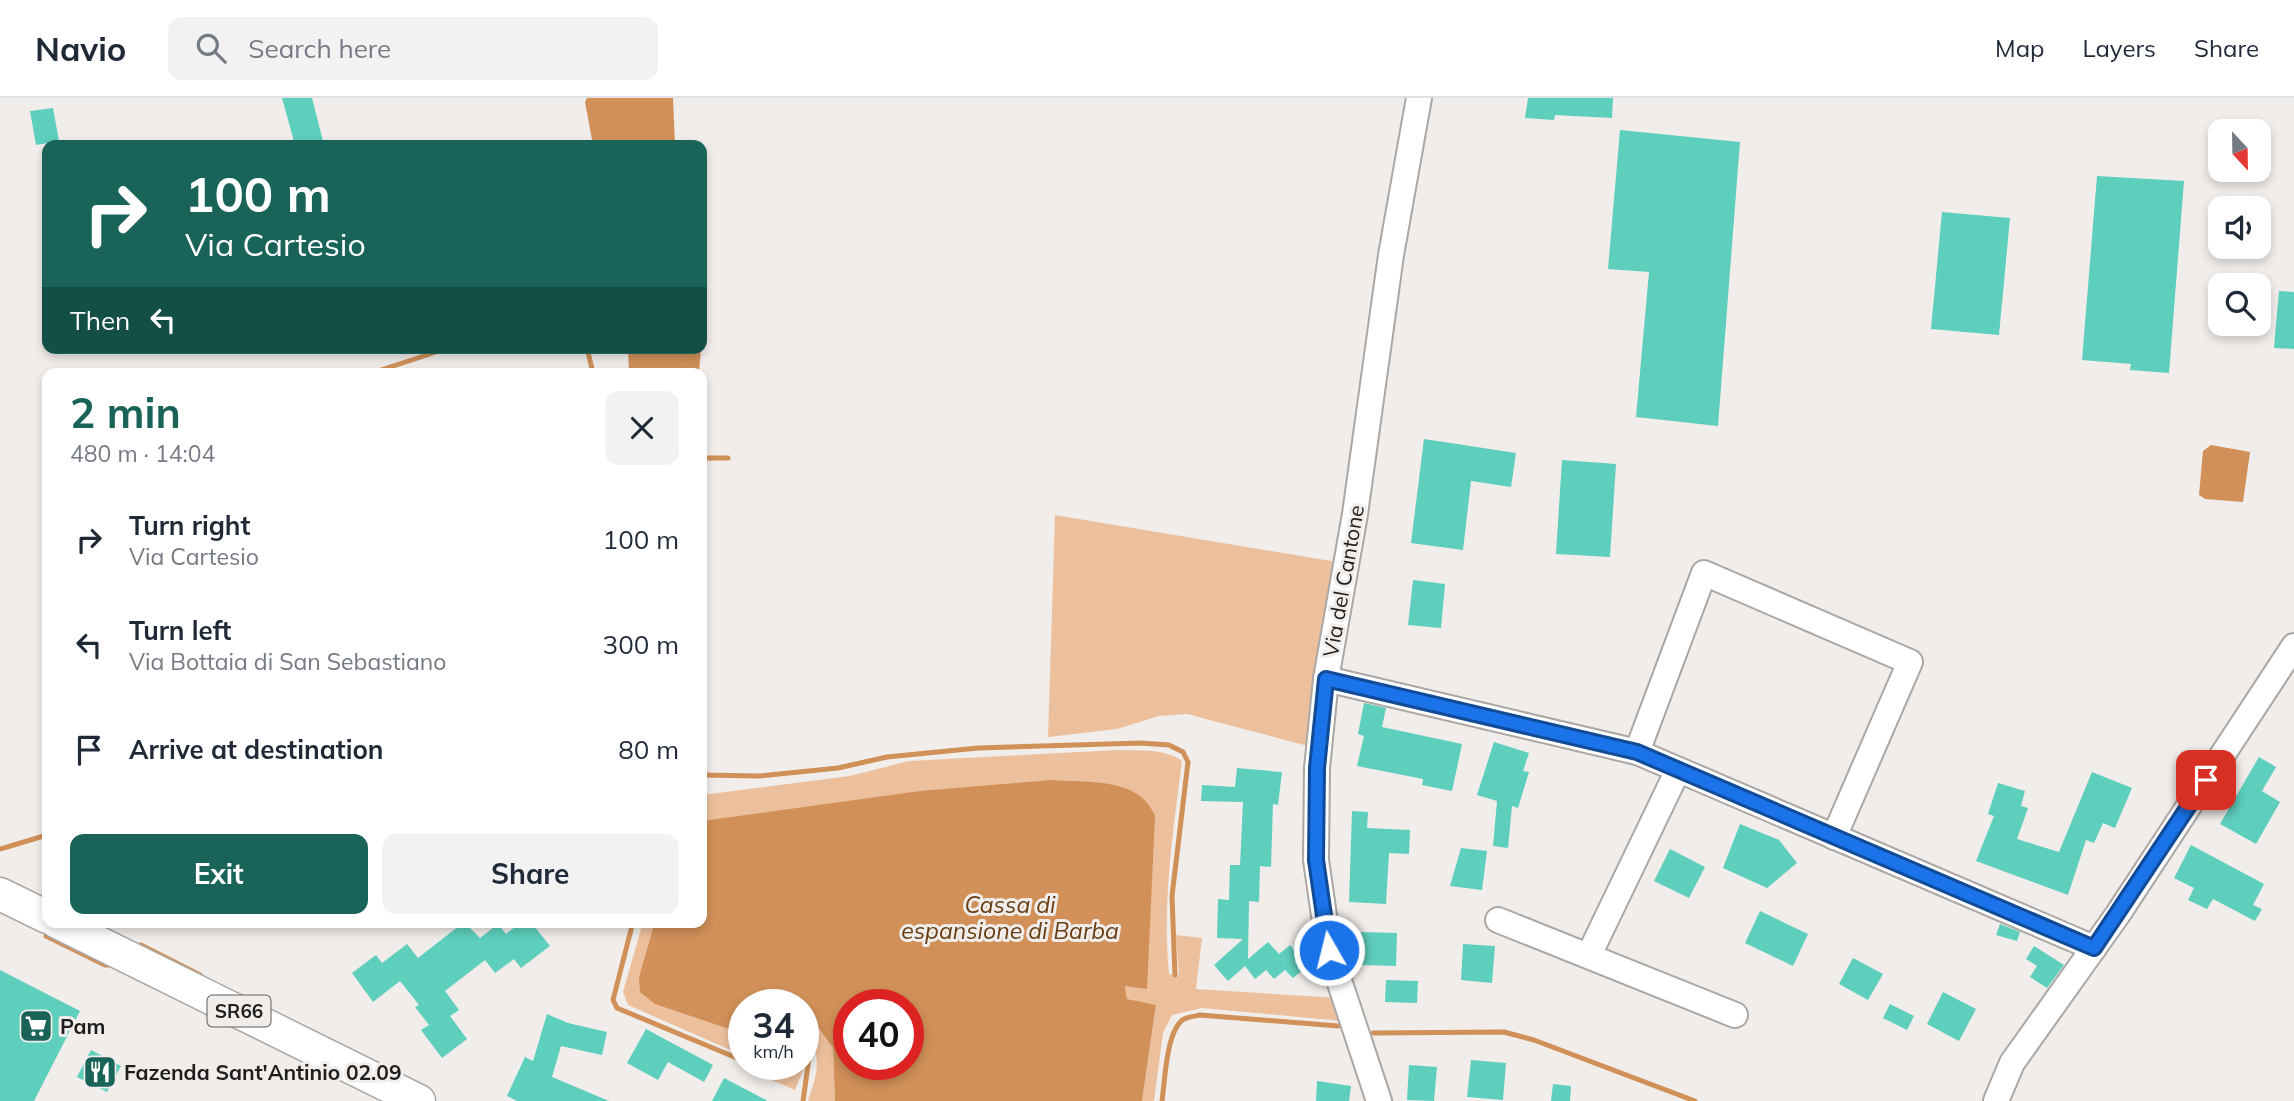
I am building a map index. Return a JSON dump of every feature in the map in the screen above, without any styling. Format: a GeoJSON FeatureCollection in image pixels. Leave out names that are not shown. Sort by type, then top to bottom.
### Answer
{"type":"FeatureCollection","features":[{"type":"Feature","properties":{"kind":"main road"},"geometry":{"type":"LineString","coordinates":[[0,894],[42,915]]}},
{"type":"Feature","properties":{"kind":"main road","name":"SR66"},"geometry":{"type":"LineString","coordinates":[[69,928],[419,1101]]}},
{"type":"Feature","properties":{"kind":"street","name":"Via del Cantone"},"geometry":{"type":"LineString","coordinates":[[1379,1101],[1329,950],[1316,860],[1317,768],[1326,679],[1355,514],[1391,255],[1419,98]]}},
{"type":"Feature","properties":{"kind":"street"},"geometry":{"type":"LineString","coordinates":[[1637,752],[1704,573],[1910,662],[1834,837]]}},
{"type":"Feature","properties":{"kind":"street"},"geometry":{"type":"LineString","coordinates":[[1996,1101],[2012,1063],[2094,948],[2294,646]]}},
{"type":"Feature","properties":{"kind":"street"},"geometry":{"type":"LineString","coordinates":[[1326,679],[1637,752],[2094,948]]}},
{"type":"Feature","properties":{"kind":"street"},"geometry":{"type":"LineString","coordinates":[[1589,955],[1678,770]]}},
{"type":"Feature","properties":{"kind":"street"},"geometry":{"type":"LineString","coordinates":[[1498,920],[1735,1015]]}},
{"type":"Feature","properties":{"kind":"shaded area"},"geometry":{"type":"Polygon","coordinates":[[[1055,515],[1331,561],[1335,565],[1312,747],[1187,714],[1159,716],[1117,729],[1048,737],[1055,515]]]}},
{"type":"Feature","properties":{"kind":"shaded area"},"geometry":{"type":"Polygon","coordinates":[[[1143,750],[1168,754],[1182,761],[1168,894],[1169,974],[1179,975],[1176,935],[1202,938],[1196,989],[1339,998],[1342,1021],[1202,1008],[1172,1015],[1163,1033],[1154,1101],[1142,1101],[1156,1006],[1127,999],[1125,985],[1147,989],[735,818],[707,821],[707,794],[850,776],[909,761],[1143,750]]]}},
{"type":"Feature","properties":{"kind":"shaded area"},"geometry":{"type":"Polygon","coordinates":[[[641,928],[654,928],[652,936],[708,1020],[728,1028],[728,1049],[628,1005],[623,992],[641,928]]]}},
{"type":"Feature","properties":{"kind":"shaded area"},"geometry":{"type":"Polygon","coordinates":[[[819,1027],[833,1048],[835,1101],[808,1101],[815,1080],[819,1080],[819,1027]]]}},
{"type":"Feature","properties":{"kind":"shaded area"},"geometry":{"type":"Polygon","coordinates":[[[772,1080],[799,1080],[795,1090],[772,1080]]]}},
{"type":"Feature","properties":{"kind":"water"},"geometry":{"type":"Polygon","coordinates":[[[587,98],[673,98],[675,140],[592,140],[585,102],[587,98]]]}},
{"type":"Feature","properties":{"kind":"water"},"geometry":{"type":"Polygon","coordinates":[[[628,354],[701,354],[699,368],[629,368],[628,354]]]}},
{"type":"Feature","properties":{"kind":"water"},"geometry":{"type":"Polygon","coordinates":[[[2211,445],[2250,452],[2243,502],[2205,499],[2199,495],[2203,451],[2211,445]]]}},
{"type":"Feature","properties":{"kind":"water","name":"Cassa di espansione di Barba"},"geometry":{"type":"Polygon","coordinates":[[[1052,780],[1096,782],[1125,788],[1148,803],[1155,816],[1147,989],[1125,986],[1127,999],[1156,1005],[1142,1101],[835,1101],[834,1080],[924,1080],[924,989],[833,989],[833,1048],[819,1028],[819,989],[728,989],[728,1029],[655,1004],[640,992],[639,977],[653,928],[707,928],[707,820],[920,791],[1052,780]]]}},
{"type":"Feature","properties":{"kind":"building"},"geometry":{"type":"Polygon","coordinates":[[[282,98],[312,98],[323,140],[294,140],[282,98]]]}},
{"type":"Feature","properties":{"kind":"building"},"geometry":{"type":"Polygon","coordinates":[[[1528,98],[1613,98],[1612,118],[1555,115],[1554,120],[1525,118],[1528,98]]]}},
{"type":"Feature","properties":{"kind":"building"},"geometry":{"type":"Polygon","coordinates":[[[53,108],[59,140],[42,140],[42,144],[36,145],[30,111],[53,108]]]}},
{"type":"Feature","properties":{"kind":"building"},"geometry":{"type":"Polygon","coordinates":[[[1620,130],[1740,142],[1718,426],[1636,417],[1649,272],[1608,269],[1620,130]]]}},
{"type":"Feature","properties":{"kind":"building"},"geometry":{"type":"Polygon","coordinates":[[[2097,176],[2184,181],[2169,373],[2130,370],[2131,364],[2082,360],[2097,176]]]}},
{"type":"Feature","properties":{"kind":"building"},"geometry":{"type":"Polygon","coordinates":[[[1942,212],[2010,218],[1999,335],[1931,329],[1942,212]]]}},
{"type":"Feature","properties":{"kind":"building"},"geometry":{"type":"Polygon","coordinates":[[[2279,291],[2294,292],[2294,349],[2274,348],[2279,291]]]}},
{"type":"Feature","properties":{"kind":"building"},"geometry":{"type":"Polygon","coordinates":[[[1424,439],[1516,453],[1511,487],[1471,481],[1463,550],[1411,543],[1424,439]]]}},
{"type":"Feature","properties":{"kind":"building"},"geometry":{"type":"Polygon","coordinates":[[[1562,460],[1616,464],[1610,557],[1556,554],[1562,460]]]}},
{"type":"Feature","properties":{"kind":"building"},"geometry":{"type":"Polygon","coordinates":[[[1413,580],[1445,584],[1441,628],[1408,625],[1413,580]]]}},
{"type":"Feature","properties":{"kind":"building"},"geometry":{"type":"Polygon","coordinates":[[[1364,703],[1386,708],[1382,727],[1462,744],[1452,791],[1422,785],[1423,779],[1357,766],[1364,736],[1358,734],[1364,703]]]}},
{"type":"Feature","properties":{"kind":"building"},"geometry":{"type":"Polygon","coordinates":[[[1494,742],[1529,753],[1523,771],[1529,772],[1518,808],[1512,806],[1508,848],[1493,846],[1497,801],[1477,795],[1494,742]]]}},
{"type":"Feature","properties":{"kind":"building"},"geometry":{"type":"Polygon","coordinates":[[[2259,757],[2276,767],[2262,791],[2280,802],[2256,844],[2220,824],[2259,757]]]}},
{"type":"Feature","properties":{"kind":"building"},"geometry":{"type":"Polygon","coordinates":[[[1237,768],[1282,772],[1278,805],[1273,804],[1271,867],[1260,866],[1259,902],[1249,901],[1248,959],[1268,942],[1279,954],[1290,945],[1308,966],[1293,978],[1285,970],[1274,979],[1266,970],[1255,979],[1245,966],[1228,981],[1214,965],[1243,939],[1217,938],[1218,899],[1229,900],[1230,865],[1240,865],[1243,802],[1201,801],[1202,785],[1235,787],[1237,768]]]}},
{"type":"Feature","properties":{"kind":"building"},"geometry":{"type":"Polygon","coordinates":[[[2092,772],[2132,788],[2115,828],[2103,823],[2094,843],[2086,840],[2068,895],[1976,861],[1994,816],[1988,814],[1998,783],[2025,791],[2021,806],[2028,808],[2017,839],[2059,852],[2092,772]]]}},
{"type":"Feature","properties":{"kind":"building"},"geometry":{"type":"Polygon","coordinates":[[[1352,811],[1368,812],[1367,828],[1410,830],[1409,854],[1389,853],[1386,904],[1349,902],[1352,811]]]}},
{"type":"Feature","properties":{"kind":"building"},"geometry":{"type":"Polygon","coordinates":[[[1740,824],[1779,840],[1797,863],[1767,888],[1723,868],[1740,824]]]}},
{"type":"Feature","properties":{"kind":"building"},"geometry":{"type":"Polygon","coordinates":[[[2191,845],[2264,884],[2253,905],[2262,909],[2255,921],[2213,899],[2207,909],[2188,900],[2194,888],[2174,878],[2191,845]]]}},
{"type":"Feature","properties":{"kind":"building"},"geometry":{"type":"Polygon","coordinates":[[[1461,848],[1487,851],[1482,890],[1450,886],[1461,848]]]}},
{"type":"Feature","properties":{"kind":"building"},"geometry":{"type":"Polygon","coordinates":[[[1670,849],[1705,867],[1689,898],[1654,881],[1670,849]]]}},
{"type":"Feature","properties":{"kind":"building"},"geometry":{"type":"Polygon","coordinates":[[[1760,911],[1808,934],[1793,966],[1745,943],[1760,911]]]}},
{"type":"Feature","properties":{"kind":"building"},"geometry":{"type":"Polygon","coordinates":[[[2000,924],[2020,932],[2017,941],[1996,935],[2000,924]]]}},
{"type":"Feature","properties":{"kind":"building"},"geometry":{"type":"Polygon","coordinates":[[[456,928],[470,928],[480,938],[493,928],[501,928],[506,934],[514,928],[536,928],[550,946],[521,968],[514,959],[495,973],[485,960],[445,991],[459,1010],[450,1016],[467,1039],[442,1058],[421,1030],[429,1025],[415,1007],[419,1005],[400,981],[373,1002],[352,973],[376,955],[382,963],[407,944],[418,958],[456,928]]]}},
{"type":"Feature","properties":{"kind":"building"},"geometry":{"type":"Polygon","coordinates":[[[1361,932],[1397,933],[1396,966],[1360,965],[1361,932]]]}},
{"type":"Feature","properties":{"kind":"building"},"geometry":{"type":"Polygon","coordinates":[[[1463,944],[1495,946],[1492,983],[1461,980],[1463,944]]]}},
{"type":"Feature","properties":{"kind":"building"},"geometry":{"type":"Polygon","coordinates":[[[2034,946],[2064,965],[2047,988],[2030,977],[2037,966],[2026,959],[2034,946]]]}},
{"type":"Feature","properties":{"kind":"building"},"geometry":{"type":"Polygon","coordinates":[[[1853,958],[1883,974],[1868,1000],[1839,984],[1853,958]]]}},
{"type":"Feature","properties":{"kind":"building","name":"Pam"},"geometry":{"type":"Polygon","coordinates":[[[0,970],[80,1011],[34,1101],[0,1101],[0,970]]]}},
{"type":"Feature","properties":{"kind":"building"},"geometry":{"type":"Polygon","coordinates":[[[1386,980],[1418,981],[1417,1003],[1385,1002],[1386,980]]]}},
{"type":"Feature","properties":{"kind":"building"},"geometry":{"type":"Polygon","coordinates":[[[1943,992],[1976,1009],[1959,1041],[1927,1024],[1943,992]]]}},
{"type":"Feature","properties":{"kind":"building"},"geometry":{"type":"Polygon","coordinates":[[[1890,1004],[1914,1016],[1907,1030],[1883,1018],[1890,1004]]]}},
{"type":"Feature","properties":{"kind":"building"},"geometry":{"type":"Polygon","coordinates":[[[547,1014],[568,1023],[607,1032],[602,1055],[561,1046],[552,1077],[609,1101],[517,1101],[507,1096],[525,1057],[533,1061],[547,1014]]]}},
{"type":"Feature","properties":{"kind":"building"},"geometry":{"type":"Polygon","coordinates":[[[646,1029],[713,1065],[704,1082],[668,1062],[658,1080],[627,1063],[646,1029]]]}},
{"type":"Feature","properties":{"kind":"building"},"geometry":{"type":"Polygon","coordinates":[[[91,1050],[121,1066],[107,1092],[77,1077],[91,1050]]]}},
{"type":"Feature","properties":{"kind":"building"},"geometry":{"type":"Polygon","coordinates":[[[1471,1060],[1506,1063],[1503,1100],[1467,1097],[1471,1060]]]}},
{"type":"Feature","properties":{"kind":"building"},"geometry":{"type":"Polygon","coordinates":[[[1409,1065],[1437,1067],[1434,1101],[1407,1100],[1409,1065]]]}},
{"type":"Feature","properties":{"kind":"building"},"geometry":{"type":"Polygon","coordinates":[[[724,1078],[768,1101],[712,1101],[724,1078]]]}},
{"type":"Feature","properties":{"kind":"building"},"geometry":{"type":"Polygon","coordinates":[[[1317,1081],[1351,1086],[1349,1101],[1316,1101],[1317,1081]]]}},
{"type":"Feature","properties":{"kind":"building"},"geometry":{"type":"Polygon","coordinates":[[[1553,1084],[1571,1086],[1570,1101],[1551,1101],[1553,1084]]]}},
{"type":"Feature","properties":{"kind":"waterway"},"geometry":{"type":"LineString","coordinates":[[387,368],[430,354]]}},
{"type":"Feature","properties":{"kind":"waterway"},"geometry":{"type":"LineString","coordinates":[[588,354],[592,368]]}},
{"type":"Feature","properties":{"kind":"waterway"},"geometry":{"type":"LineString","coordinates":[[707,458],[728,458]]}},
{"type":"Feature","properties":{"kind":"waterway"},"geometry":{"type":"LineString","coordinates":[[707,775],[759,776],[838,768],[887,757],[978,748],[1141,743],[1169,745],[1183,752],[1188,762],[1172,896],[1175,975]]}},
{"type":"Feature","properties":{"kind":"waterway"},"geometry":{"type":"LineString","coordinates":[[0,849],[42,836]]}},
{"type":"Feature","properties":{"kind":"waterway"},"geometry":{"type":"LineString","coordinates":[[631,928],[613,1000],[617,1008],[728,1054]]}},
{"type":"Feature","properties":{"kind":"waterway"},"geometry":{"type":"LineString","coordinates":[[46,936],[105,965],[111,965]]}},
{"type":"Feature","properties":{"kind":"waterway"},"geometry":{"type":"LineString","coordinates":[[135,946],[141,945],[200,975]]}},
{"type":"Feature","properties":{"kind":"waterway"},"geometry":{"type":"LineString","coordinates":[[1162,1101],[1173,1034],[1186,1018],[1200,1015],[1338,1026]]}},
{"type":"Feature","properties":{"kind":"waterway"},"geometry":{"type":"LineString","coordinates":[[1373,1033],[1504,1032],[1534,1040],[1695,1101]]}},
{"type":"Feature","properties":{"kind":"waterway"},"geometry":{"type":"LineString","coordinates":[[803,1101],[806,1080]]}},
{"type":"Feature","properties":{"kind":"place","name":"Pam"},"geometry":{"type":"Point","coordinates":[36,1026]}},
{"type":"Feature","properties":{"kind":"place","name":"Fazenda Sant'Antinio 02.09"},"geometry":{"type":"Point","coordinates":[100,1072]}},
{"type":"Feature","properties":{"kind":"route"},"geometry":{"type":"LineString","coordinates":[[1329,950],[1316,860],[1317,768],[1326,679],[1637,752],[2094,948],[2206,780]]}}]}
